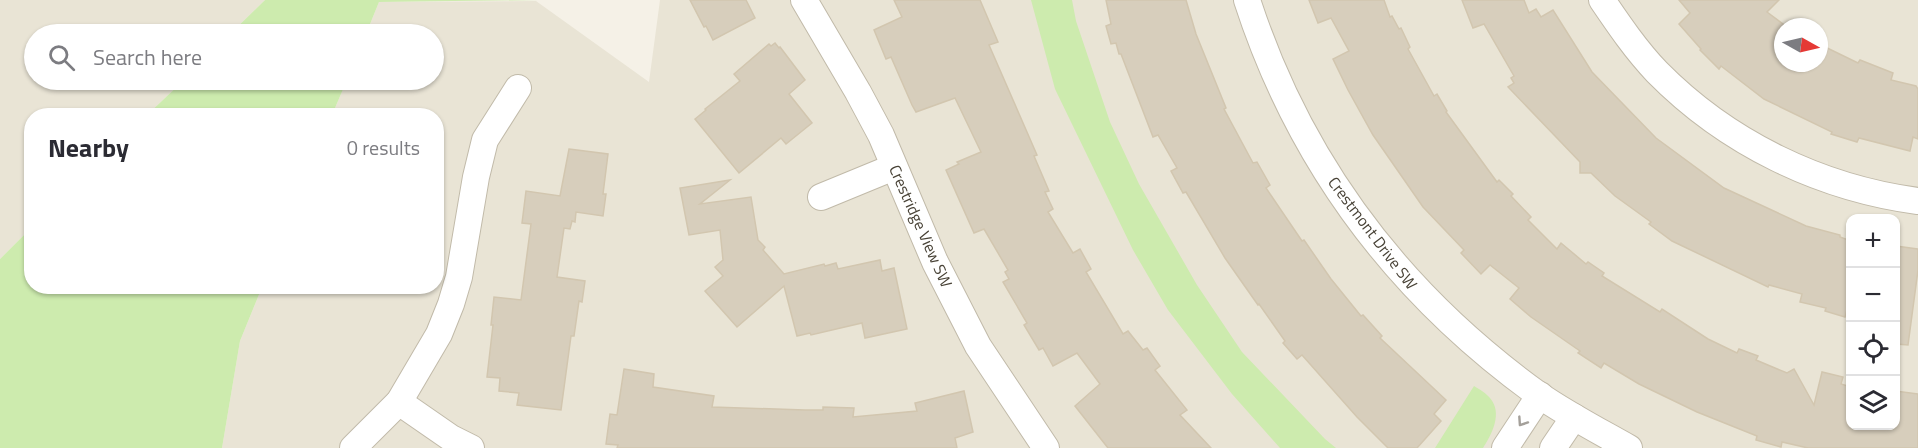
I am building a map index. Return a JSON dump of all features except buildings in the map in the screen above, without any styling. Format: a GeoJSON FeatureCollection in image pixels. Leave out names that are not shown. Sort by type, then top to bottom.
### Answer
{"type":"FeatureCollection","features":[{"type":"Feature","properties":{"kind":"street","name":"Crestridge View SW"},"geometry":{"type":"LineString","coordinates":[[804,0],[881,135],[935,262],[978,346],[1046,448]]}},
{"type":"Feature","properties":{"kind":"street","name":"Crestmont Drive SW"},"geometry":{"type":"LineString","coordinates":[[1247,0],[1260,39],[1285,96],[1340,195],[1385,253],[1420,294],[1488,356],[1540,395],[1629,448]]}},
{"type":"Feature","properties":{"kind":"street"},"geometry":{"type":"LineString","coordinates":[[1602,0],[1625,34],[1656,70],[1680,94],[1727,131],[1778,160],[1819,177],[1851,187],[1918,201]]}},
{"type":"Feature","properties":{"kind":"street"},"geometry":{"type":"LineString","coordinates":[[353,448],[399,402],[439,334],[451,304],[465,247],[476,177],[485,140],[518,88]]}},
{"type":"Feature","properties":{"kind":"street"},"geometry":{"type":"LineString","coordinates":[[821,197],[894,167]]}},
{"type":"Feature","properties":{"kind":"street"},"geometry":{"type":"LineString","coordinates":[[1505,448],[1540,395]]}},
{"type":"Feature","properties":{"kind":"street"},"geometry":{"type":"LineString","coordinates":[[399,402],[452,438],[471,448]]}},
{"type":"Feature","properties":{"kind":"street"},"geometry":{"type":"LineString","coordinates":[[1553,448],[1574,417]]}},
{"type":"Feature","properties":{"kind":"shaded area"},"geometry":{"type":"Polygon","coordinates":[[[0,0],[265,0],[240,24],[24,24],[24,90],[173,90],[154,108],[24,108],[24,235],[0,259],[0,0]]]}},
{"type":"Feature","properties":{"kind":"shaded area"},"geometry":{"type":"Polygon","coordinates":[[[660,0],[1918,0],[1918,448],[222,448],[240,341],[259,294],[444,294],[444,108],[335,108],[343,90],[444,90],[444,24],[370,24],[379,2],[536,1],[649,82],[660,0]]]}},
{"type":"Feature","properties":{"kind":"green space"},"geometry":{"type":"Polygon","coordinates":[[[265,0],[539,0],[379,2],[370,24],[240,24],[265,0]]]}},
{"type":"Feature","properties":{"kind":"green space"},"geometry":{"type":"Polygon","coordinates":[[[1031,0],[1072,0],[1076,21],[1110,122],[1139,184],[1197,285],[1242,352],[1336,448],[1280,448],[1232,394],[1168,310],[1133,250],[1055,89],[1031,0]]]}},
{"type":"Feature","properties":{"kind":"green space"},"geometry":{"type":"Polygon","coordinates":[[[173,90],[343,90],[335,108],[154,108],[173,90]]]}},
{"type":"Feature","properties":{"kind":"green space"},"geometry":{"type":"Polygon","coordinates":[[[24,235],[24,294],[259,294],[240,341],[222,448],[0,448],[0,259],[24,235]]]}},
{"type":"Feature","properties":{"kind":"green space"},"geometry":{"type":"Polygon","coordinates":[[[1474,386],[1488,396],[1496,410],[1493,430],[1483,448],[1435,448],[1474,386]]]}}]}
